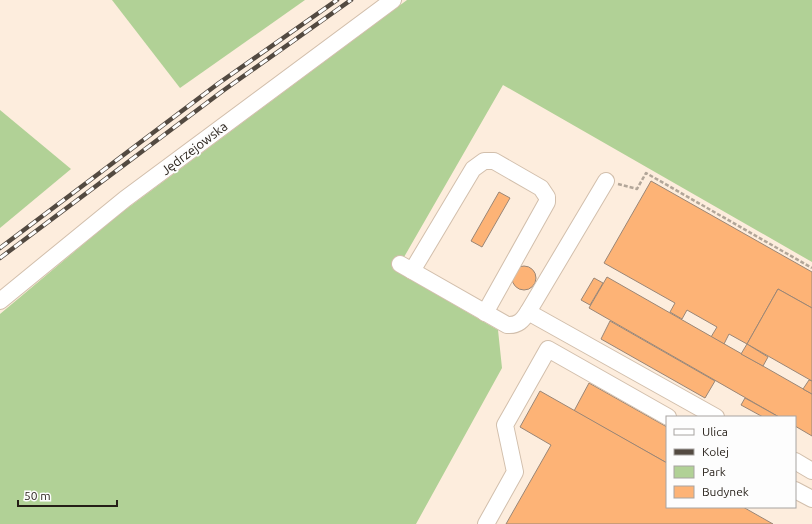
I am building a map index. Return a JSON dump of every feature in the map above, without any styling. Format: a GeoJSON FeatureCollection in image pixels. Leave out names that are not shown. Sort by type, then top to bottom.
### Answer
{"type":"FeatureCollection","features":[{"type":"Feature","properties":{"kind":"lane","name":"Jędrzejowska"},"geometry":{"type":"LineString","coordinates":[[0,301],[125,199],[393,0]]}},
{"type":"Feature","properties":{"kind":"lane"},"geometry":{"type":"LineString","coordinates":[[485,313],[546,207],[547,197],[541,188],[494,161],[484,161],[473,169],[406,268],[485,313],[507,325],[512,325],[522,320],[528,312],[606,181]]}},
{"type":"Feature","properties":{"kind":"lane"},"geometry":{"type":"LineString","coordinates":[[528,312],[714,416]]}},
{"type":"Feature","properties":{"kind":"lane"},"geometry":{"type":"LineString","coordinates":[[486,524],[516,472],[505,425],[548,349],[666,416]]}},
{"type":"Feature","properties":{"kind":"lane"},"geometry":{"type":"LineString","coordinates":[[796,462],[812,471]]}},
{"type":"Feature","properties":{"kind":"lane"},"geometry":{"type":"LineString","coordinates":[[796,491],[812,499]]}},
{"type":"Feature","properties":{"kind":"path"},"geometry":{"type":"LineString","coordinates":[[606,181],[637,189],[646,173],[812,268]]}},
{"type":"Feature","properties":{"kind":"green space"},"geometry":{"type":"Polygon","coordinates":[[[112,0],[305,0],[180,88],[112,0]]]}},
{"type":"Feature","properties":{"kind":"green space"},"geometry":{"type":"Polygon","coordinates":[[[407,0],[812,0],[812,262],[503,85],[396,271],[498,330],[502,368],[416,524],[0,524],[0,314],[117,216],[407,0]]]}},
{"type":"Feature","properties":{"kind":"green space"},"geometry":{"type":"Polygon","coordinates":[[[0,110],[71,169],[0,228],[0,110]]]}},
{"type":"Feature","properties":{"kind":"building"},"geometry":{"type":"Polygon","coordinates":[[[651,181],[812,272],[812,308],[778,289],[747,344],[729,334],[724,344],[711,337],[717,327],[687,310],[682,319],[670,312],[675,303],[604,263],[651,181]]]}},
{"type":"Feature","properties":{"kind":"building"},"geometry":{"type":"Polygon","coordinates":[[[499,192],[510,198],[482,247],[471,241],[499,192]]]}},
{"type":"Feature","properties":{"kind":"building"},"geometry":{"type":"Polygon","coordinates":[[[524,266],[529,267],[535,273],[535,283],[529,289],[524,290],[519,289],[513,283],[512,278],[513,273],[519,267],[524,266]]]}},
{"type":"Feature","properties":{"kind":"building"},"geometry":{"type":"Polygon","coordinates":[[[607,277],[812,394],[812,436],[796,427],[796,416],[777,416],[589,308],[607,277]]]}},
{"type":"Feature","properties":{"kind":"building"},"geometry":{"type":"Polygon","coordinates":[[[594,278],[603,283],[590,305],[581,300],[594,278]]]}},
{"type":"Feature","properties":{"kind":"building"},"geometry":{"type":"Polygon","coordinates":[[[778,289],[812,308],[812,381],[747,344],[778,289]]]}},
{"type":"Feature","properties":{"kind":"building"},"geometry":{"type":"Polygon","coordinates":[[[610,321],[715,381],[705,398],[601,339],[610,321]]]}},
{"type":"Feature","properties":{"kind":"building"},"geometry":{"type":"Polygon","coordinates":[[[747,344],[768,357],[763,366],[741,354],[747,344]]]}},
{"type":"Feature","properties":{"kind":"building"},"geometry":{"type":"Polygon","coordinates":[[[809,380],[812,381],[812,394],[803,389],[809,380]]]}},
{"type":"Feature","properties":{"kind":"building"},"geometry":{"type":"Polygon","coordinates":[[[589,383],[666,426],[666,462],[574,411],[589,383]]]}},
{"type":"Feature","properties":{"kind":"building"},"geometry":{"type":"Polygon","coordinates":[[[540,391],[666,462],[666,508],[745,508],[773,524],[506,524],[551,445],[520,427],[540,391]]]}},
{"type":"Feature","properties":{"kind":"building"},"geometry":{"type":"Polygon","coordinates":[[[745,398],[777,416],[761,416],[741,405],[745,398]]]}},
{"type":"Feature","properties":{"kind":"railway"},"geometry":{"type":"LineString","coordinates":[[0,248],[219,83],[337,0]]}},
{"type":"Feature","properties":{"kind":"railway"},"geometry":{"type":"LineString","coordinates":[[0,258],[224,90],[351,0]]}}]}
